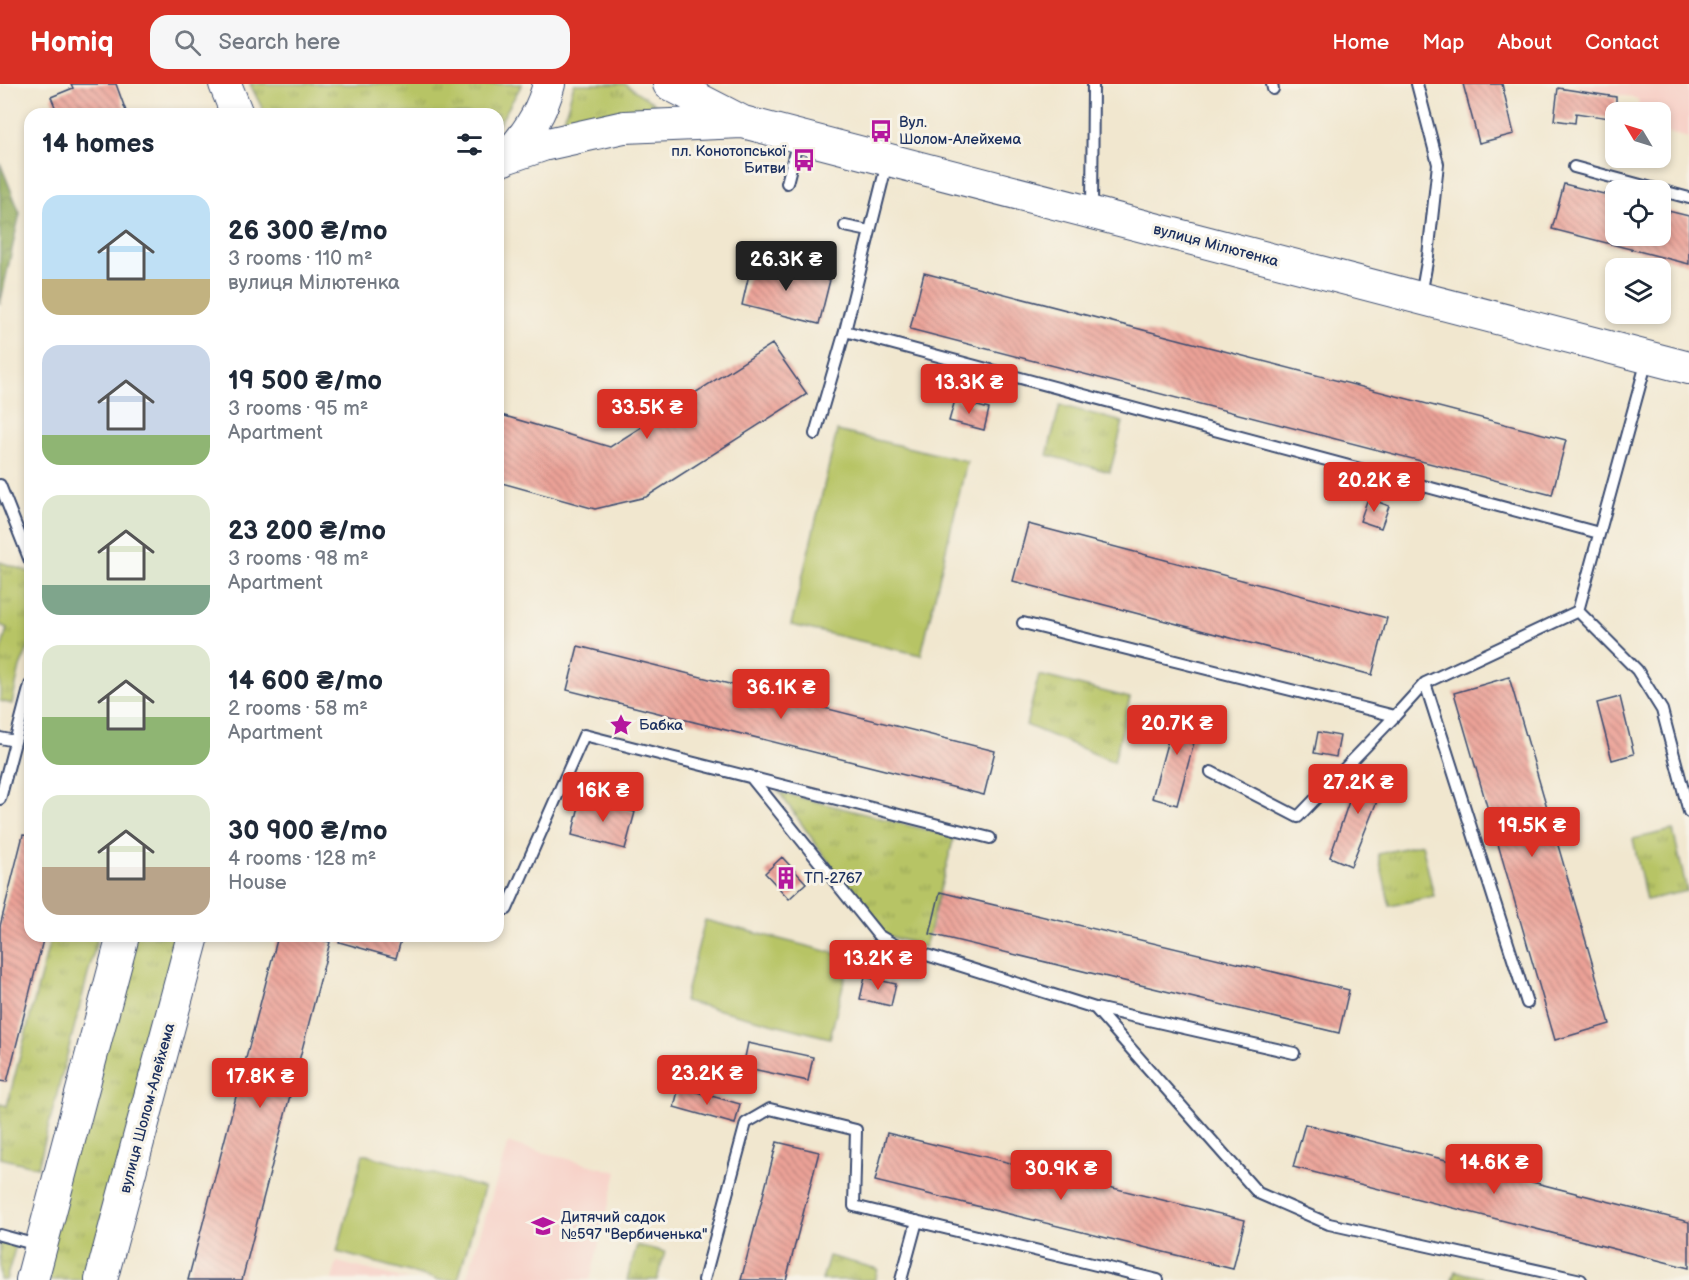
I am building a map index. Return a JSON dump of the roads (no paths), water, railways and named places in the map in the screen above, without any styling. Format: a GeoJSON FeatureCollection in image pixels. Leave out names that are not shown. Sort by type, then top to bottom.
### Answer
{"type":"FeatureCollection","features":[{"type":"Feature","properties":{"kind":"street"},"geometry":{"type":"LineString","coordinates":[[504,159],[530,129],[546,97],[549,84]]}},
{"type":"Feature","properties":{"kind":"street","name":"вулиця Мілютенка"},"geometry":{"type":"LineString","coordinates":[[669,84],[743,122],[1689,368]]}},
{"type":"Feature","properties":{"kind":"street","name":"вулиця Мілютенка"},"geometry":{"type":"LineString","coordinates":[[504,160],[543,146],[624,127],[743,122]]}},
{"type":"Feature","properties":{"kind":"street"},"geometry":{"type":"LineString","coordinates":[[33,1280],[121,942]]}},
{"type":"Feature","properties":{"kind":"street","name":"вулиця Шолом-Алейхема"},"geometry":{"type":"LineString","coordinates":[[101,1280],[191,942]]}},
{"type":"Feature","properties":{"kind":"lane"},"geometry":{"type":"LineString","coordinates":[[1092,213],[1093,84]]}},
{"type":"Feature","properties":{"kind":"lane"},"geometry":{"type":"LineString","coordinates":[[1417,84],[1438,164],[1428,256],[1420,298]]}},
{"type":"Feature","properties":{"kind":"lane"},"geometry":{"type":"LineString","coordinates":[[787,183],[799,136]]}},
{"type":"Feature","properties":{"kind":"lane"},"geometry":{"type":"LineString","coordinates":[[815,434],[845,331],[887,159]]}},
{"type":"Feature","properties":{"kind":"lane"},"geometry":{"type":"LineString","coordinates":[[1574,167],[1689,198]]}},
{"type":"Feature","properties":{"kind":"lane"},"geometry":{"type":"LineString","coordinates":[[845,226],[869,231]]}},
{"type":"Feature","properties":{"kind":"lane"},"geometry":{"type":"LineString","coordinates":[[845,331],[1599,533]]}},
{"type":"Feature","properties":{"kind":"lane"},"geometry":{"type":"LineString","coordinates":[[1211,772],[1298,816],[1425,683],[1578,611],[1648,357]]}},
{"type":"Feature","properties":{"kind":"lane"},"geometry":{"type":"LineString","coordinates":[[0,485],[24,546]]}},
{"type":"Feature","properties":{"kind":"lane"},"geometry":{"type":"LineString","coordinates":[[1578,611],[1637,670],[1662,710],[1689,812]]}},
{"type":"Feature","properties":{"kind":"lane"},"geometry":{"type":"LineString","coordinates":[[1023,623],[1395,716]]}},
{"type":"Feature","properties":{"kind":"lane"},"geometry":{"type":"LineString","coordinates":[[1425,683],[1527,1003]]}},
{"type":"Feature","properties":{"kind":"lane"},"geometry":{"type":"LineString","coordinates":[[0,799],[24,708]]}},
{"type":"Feature","properties":{"kind":"lane"},"geometry":{"type":"LineString","coordinates":[[504,909],[507,909],[584,735],[990,838]]}},
{"type":"Feature","properties":{"kind":"lane"},"geometry":{"type":"LineString","coordinates":[[0,738],[15,741]]}},
{"type":"Feature","properties":{"kind":"lane"},"geometry":{"type":"LineString","coordinates":[[750,776],[870,927],[887,942],[1095,1008],[1294,1053]]}},
{"type":"Feature","properties":{"kind":"lane"},"geometry":{"type":"LineString","coordinates":[[1095,1008],[1257,1193],[1329,1224],[1581,1280]]}},
{"type":"Feature","properties":{"kind":"lane"},"geometry":{"type":"LineString","coordinates":[[704,1280],[746,1124],[770,1109],[856,1131],[854,1206],[1158,1280]]}},
{"type":"Feature","properties":{"kind":"lane"},"geometry":{"type":"LineString","coordinates":[[901,1280],[916,1221]]}},
{"type":"Feature","properties":{"kind":"lane"},"geometry":{"type":"LineString","coordinates":[[0,1235],[41,1246]]}},
{"type":"Feature","properties":{"kind":"place","name":"Вул. Шолом-Алейхема"},"geometry":{"type":"Point","coordinates":[881,131]}},
{"type":"Feature","properties":{"kind":"place","name":"пл. Конотопської Битви"},"geometry":{"type":"Point","coordinates":[804,160]}},
{"type":"Feature","properties":{"kind":"place","name":"Бабка"},"geometry":{"type":"Point","coordinates":[621,725]}},
{"type":"Feature","properties":{"kind":"place","name":"ТП-2767"},"geometry":{"type":"Point","coordinates":[786,878]}},
{"type":"Feature","properties":{"kind":"place","name":"Дитячий садок №597 \"Вербиченька\""},"geometry":{"type":"Point","coordinates":[543,1226]}}]}
